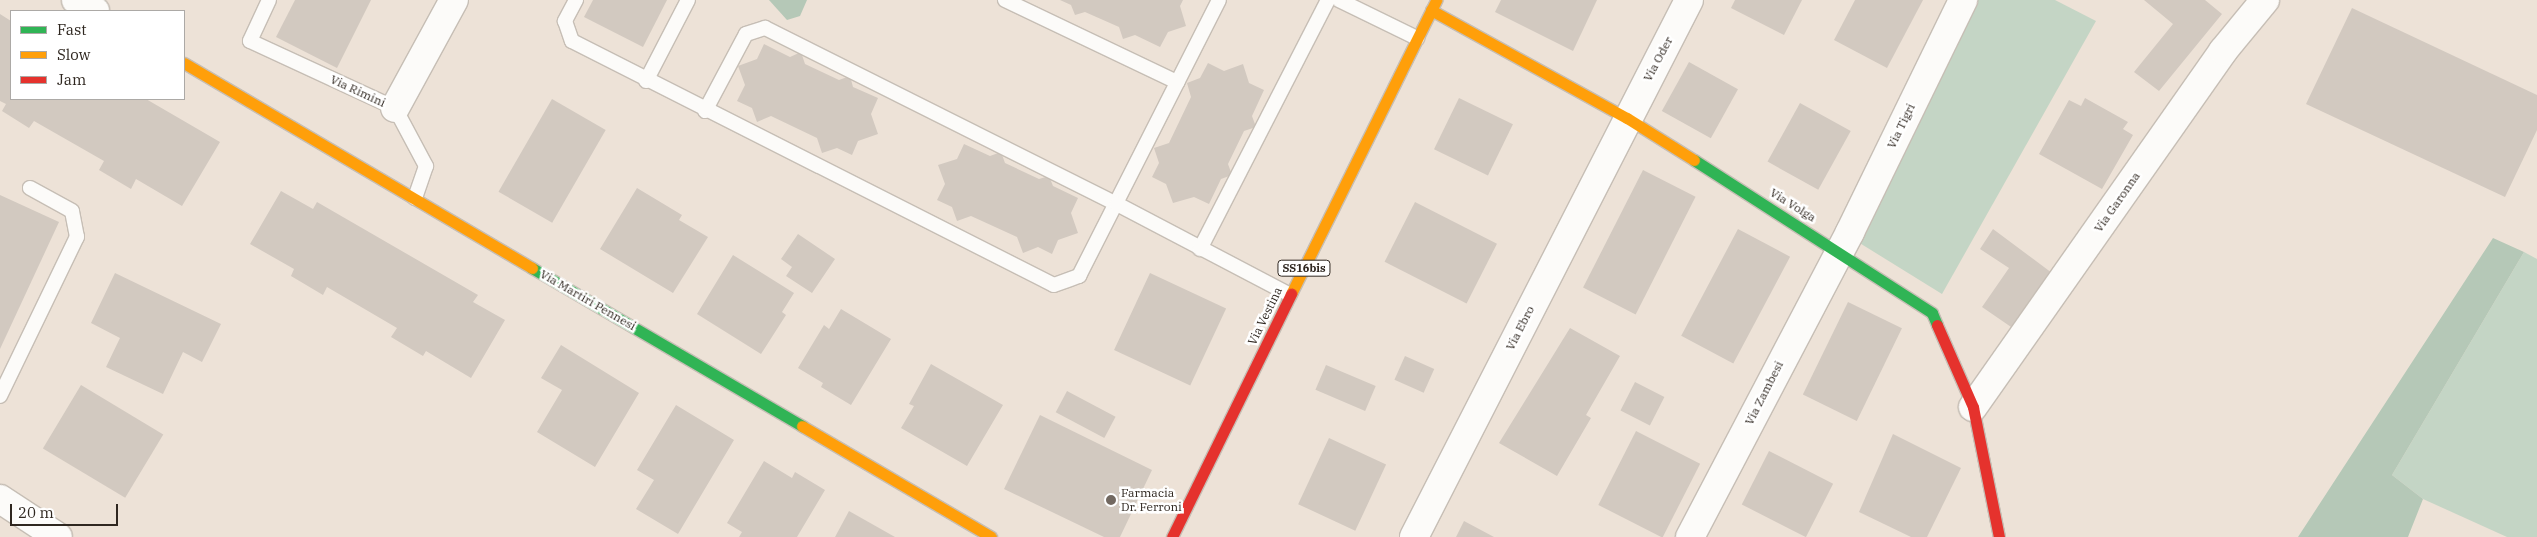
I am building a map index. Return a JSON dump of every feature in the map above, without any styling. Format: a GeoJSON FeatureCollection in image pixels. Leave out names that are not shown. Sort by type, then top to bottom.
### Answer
{"type":"FeatureCollection","features":[{"type":"Feature","properties":{"kind":"street"},"geometry":{"type":"LineString","coordinates":[[76,0],[93,10]]}},
{"type":"Feature","properties":{"kind":"street","name":"Via Rimini"},"geometry":{"type":"LineString","coordinates":[[395,108],[454,0]]}},
{"type":"Feature","properties":{"kind":"street","name":"Via Oder"},"geometry":{"type":"LineString","coordinates":[[1626,118],[1689,0]]}},
{"type":"Feature","properties":{"kind":"street","name":"Via Tigri"},"geometry":{"type":"LineString","coordinates":[[1840,251],[1963,0]]}},
{"type":"Feature","properties":{"kind":"street","name":"Via Garonna"},"geometry":{"type":"LineString","coordinates":[[1973,407],[2223,51],[2265,0]]}},
{"type":"Feature","properties":{"kind":"street","name":"Via Vestina"},"geometry":{"type":"LineString","coordinates":[[1172,537],[1434,5]]}},
{"type":"Feature","properties":{"kind":"street","name":"Via Volga"},"geometry":{"type":"LineString","coordinates":[[1434,5],[1626,118],[1840,251],[1932,313],[1973,407],[1994,533]]}},
{"type":"Feature","properties":{"kind":"street","name":"Via Martiri Pennesi"},"geometry":{"type":"LineString","coordinates":[[185,64],[991,537]]}},
{"type":"Feature","properties":{"kind":"street","name":"Via Ebro"},"geometry":{"type":"LineString","coordinates":[[1414,537],[1626,118]]}},
{"type":"Feature","properties":{"kind":"street","name":"Via Zambesi"},"geometry":{"type":"LineString","coordinates":[[1690,537],[1829,267],[1840,251]]}},
{"type":"Feature","properties":{"kind":"street"},"geometry":{"type":"LineString","coordinates":[[0,500],[58,537]]}},
{"type":"Feature","properties":{"kind":"lane","name":"Via Rimini"},"geometry":{"type":"LineString","coordinates":[[269,0],[250,41],[395,108]]}},
{"type":"Feature","properties":{"kind":"lane"},"geometry":{"type":"LineString","coordinates":[[576,0],[565,21],[572,41],[705,111],[1054,285],[1079,276],[1118,204],[1219,0]]}},
{"type":"Feature","properties":{"kind":"lane"},"geometry":{"type":"LineString","coordinates":[[646,80],[688,0]]}},
{"type":"Feature","properties":{"kind":"lane"},"geometry":{"type":"LineString","coordinates":[[1005,0],[1177,82]]}},
{"type":"Feature","properties":{"kind":"lane"},"geometry":{"type":"LineString","coordinates":[[1200,248],[1328,0]]}},
{"type":"Feature","properties":{"kind":"lane"},"geometry":{"type":"LineString","coordinates":[[1339,0],[1417,38]]}},
{"type":"Feature","properties":{"kind":"lane"},"geometry":{"type":"LineString","coordinates":[[705,111],[746,34],[765,28],[1118,204],[1290,295]]}},
{"type":"Feature","properties":{"kind":"lane"},"geometry":{"type":"LineString","coordinates":[[395,108],[426,166],[415,198]]}},
{"type":"Feature","properties":{"kind":"lane"},"geometry":{"type":"LineString","coordinates":[[0,396],[77,236],[72,211],[30,188]]}},
{"type":"Feature","properties":{"kind":"green space"},"geometry":{"type":"Polygon","coordinates":[[[769,0],[807,0],[800,16],[787,20],[769,0]]]}},
{"type":"Feature","properties":{"kind":"green space"},"geometry":{"type":"Polygon","coordinates":[[[1976,0],[2055,0],[2096,21],[1942,294],[1858,242],[1976,0]]]}},
{"type":"Feature","properties":{"kind":"green space"},"geometry":{"type":"Polygon","coordinates":[[[2493,238],[2524,252],[2392,475],[2423,499],[2408,537],[2298,537],[2493,238]]]}},
{"type":"Feature","properties":{"kind":"green space"},"geometry":{"type":"Polygon","coordinates":[[[2524,252],[2537,259],[2537,537],[2507,537],[2423,499],[2392,475],[2524,252]]]}},
{"type":"Feature","properties":{"kind":"building"},"geometry":{"type":"Polygon","coordinates":[[[295,0],[371,0],[337,68],[276,37],[295,0]]]}},
{"type":"Feature","properties":{"kind":"building"},"geometry":{"type":"Polygon","coordinates":[[[593,0],[667,0],[643,47],[584,17],[593,0]]]}},
{"type":"Feature","properties":{"kind":"building"},"geometry":{"type":"Polygon","coordinates":[[[1060,0],[1183,0],[1180,6],[1186,26],[1168,32],[1160,47],[1135,35],[1123,39],[1119,27],[1085,12],[1075,15],[1071,5],[1060,0]]]}},
{"type":"Feature","properties":{"kind":"building"},"geometry":{"type":"Polygon","coordinates":[[[1501,0],[1597,0],[1573,51],[1495,12],[1501,0]]]}},
{"type":"Feature","properties":{"kind":"building"},"geometry":{"type":"Polygon","coordinates":[[[1735,0],[1802,0],[1784,35],[1731,8],[1735,0]]]}},
{"type":"Feature","properties":{"kind":"building"},"geometry":{"type":"Polygon","coordinates":[[[1855,0],[1923,0],[1887,68],[1834,40],[1855,0]]]}},
{"type":"Feature","properties":{"kind":"building"},"geometry":{"type":"Polygon","coordinates":[[[2144,0],[2205,0],[2222,14],[2159,91],[2134,72],[2173,24],[2144,0]]]}},
{"type":"Feature","properties":{"kind":"building"},"geometry":{"type":"Polygon","coordinates":[[[2352,8],[2537,95],[2537,130],[2505,197],[2306,104],[2352,8]]]}},
{"type":"Feature","properties":{"kind":"building"},"geometry":{"type":"Polygon","coordinates":[[[0,14],[10,20],[10,100],[148,100],[220,142],[182,206],[136,179],[131,189],[99,170],[104,161],[34,121],[29,128],[2,111],[6,104],[0,101],[0,14]]]}},
{"type":"Feature","properties":{"kind":"building"},"geometry":{"type":"Polygon","coordinates":[[[764,44],[790,57],[801,52],[805,64],[839,80],[850,76],[853,87],[878,98],[871,114],[878,134],[858,141],[852,155],[837,148],[822,153],[817,138],[771,116],[757,122],[752,108],[737,101],[745,85],[738,66],[757,59],[764,44]]]}},
{"type":"Feature","properties":{"kind":"building"},"geometry":{"type":"Polygon","coordinates":[[[1689,62],[1738,89],[1711,138],[1662,111],[1689,62]]]}},
{"type":"Feature","properties":{"kind":"building"},"geometry":{"type":"Polygon","coordinates":[[[1208,63],[1224,71],[1243,64],[1249,83],[1264,90],[1252,116],[1256,127],[1244,131],[1228,164],[1232,175],[1221,179],[1209,204],[1194,197],[1173,203],[1166,184],[1152,177],[1159,163],[1154,148],[1169,143],[1191,97],[1187,83],[1200,78],[1208,63]]]}},
{"type":"Feature","properties":{"kind":"building"},"geometry":{"type":"Polygon","coordinates":[[[1459,98],[1513,124],[1488,176],[1434,149],[1459,98]]]}},
{"type":"Feature","properties":{"kind":"building"},"geometry":{"type":"Polygon","coordinates":[[[2085,98],[2128,122],[2123,129],[2133,135],[2102,189],[2039,154],[2069,100],[2081,106],[2085,98]]]}},
{"type":"Feature","properties":{"kind":"building"},"geometry":{"type":"Polygon","coordinates":[[[552,99],[606,130],[552,223],[498,192],[552,99]]]}},
{"type":"Feature","properties":{"kind":"building"},"geometry":{"type":"Polygon","coordinates":[[[1800,103],[1851,131],[1818,190],[1768,162],[1800,103]]]}},
{"type":"Feature","properties":{"kind":"building"},"geometry":{"type":"Polygon","coordinates":[[[964,144],[990,156],[1001,152],[1005,163],[1039,179],[1049,176],[1053,186],[1078,198],[1071,213],[1078,233],[1058,240],[1052,254],[1038,247],[1023,253],[1017,237],[971,216],[957,221],[952,207],[937,200],[945,184],[938,165],[957,159],[964,144]]]}},
{"type":"Feature","properties":{"kind":"building"},"geometry":{"type":"Polygon","coordinates":[[[1643,170],[1696,197],[1636,314],[1583,288],[1643,170]]]}},
{"type":"Feature","properties":{"kind":"building"},"geometry":{"type":"Polygon","coordinates":[[[637,188],[682,215],[679,220],[708,237],[673,293],[600,249],[637,188]]]}},
{"type":"Feature","properties":{"kind":"building"},"geometry":{"type":"Polygon","coordinates":[[[281,191],[313,209],[317,202],[478,295],[473,302],[505,320],[471,378],[426,351],[423,356],[391,337],[397,328],[327,287],[323,295],[291,276],[294,269],[250,244],[281,191]]]}},
{"type":"Feature","properties":{"kind":"building"},"geometry":{"type":"Polygon","coordinates":[[[0,195],[59,222],[0,349],[0,195]]]}},
{"type":"Feature","properties":{"kind":"building"},"geometry":{"type":"Polygon","coordinates":[[[1415,202],[1497,244],[1467,303],[1385,262],[1415,202]]]}},
{"type":"Feature","properties":{"kind":"building"},"geometry":{"type":"Polygon","coordinates":[[[1738,229],[1790,257],[1733,364],[1681,336],[1738,229]]]}},
{"type":"Feature","properties":{"kind":"building"},"geometry":{"type":"Polygon","coordinates":[[[1993,229],[2052,273],[2014,329],[1982,307],[2009,268],[1980,249],[1993,229]]]}},
{"type":"Feature","properties":{"kind":"building"},"geometry":{"type":"Polygon","coordinates":[[[798,234],[835,259],[812,293],[786,276],[792,267],[781,259],[798,234]]]}},
{"type":"Feature","properties":{"kind":"building"},"geometry":{"type":"Polygon","coordinates":[[[733,255],[794,293],[782,312],[786,315],[761,354],[697,314],[733,255]]]}},
{"type":"Feature","properties":{"kind":"building"},"geometry":{"type":"Polygon","coordinates":[[[115,273],[221,324],[202,362],[183,352],[163,394],[106,367],[120,338],[91,323],[115,273]]]}},
{"type":"Feature","properties":{"kind":"building"},"geometry":{"type":"Polygon","coordinates":[[[1150,273],[1226,308],[1190,386],[1114,350],[1150,273]]]}},
{"type":"Feature","properties":{"kind":"building"},"geometry":{"type":"Polygon","coordinates":[[[1848,302],[1902,328],[1857,421],[1803,395],[1848,302]]]}},
{"type":"Feature","properties":{"kind":"building"},"geometry":{"type":"Polygon","coordinates":[[[841,309],[891,339],[851,405],[821,387],[823,383],[798,368],[824,325],[829,329],[841,309]]]}},
{"type":"Feature","properties":{"kind":"building"},"geometry":{"type":"Polygon","coordinates":[[[1570,328],[1620,356],[1586,415],[1591,418],[1557,476],[1499,443],[1570,328]]]}},
{"type":"Feature","properties":{"kind":"building"},"geometry":{"type":"Polygon","coordinates":[[[561,345],[639,393],[595,467],[537,432],[562,390],[541,378],[561,345]]]}},
{"type":"Feature","properties":{"kind":"building"},"geometry":{"type":"Polygon","coordinates":[[[1405,356],[1434,369],[1424,393],[1394,380],[1405,356]]]}},
{"type":"Feature","properties":{"kind":"building"},"geometry":{"type":"Polygon","coordinates":[[[931,364],[1003,405],[967,466],[901,428],[914,406],[909,404],[931,364]]]}},
{"type":"Feature","properties":{"kind":"building"},"geometry":{"type":"Polygon","coordinates":[[[1326,365],[1376,386],[1365,411],[1315,390],[1326,365]]]}},
{"type":"Feature","properties":{"kind":"building"},"geometry":{"type":"Polygon","coordinates":[[[1635,382],[1664,397],[1650,425],[1620,411],[1635,382]]]}},
{"type":"Feature","properties":{"kind":"building"},"geometry":{"type":"Polygon","coordinates":[[[81,385],[163,434],[125,498],[43,448],[81,385]]]}},
{"type":"Feature","properties":{"kind":"building"},"geometry":{"type":"Polygon","coordinates":[[[1067,391],[1116,417],[1104,438],[1056,412],[1067,391]]]}},
{"type":"Feature","properties":{"kind":"building"},"geometry":{"type":"Polygon","coordinates":[[[676,405],[734,440],[678,534],[636,509],[654,480],[637,470],[676,405]]]}},
{"type":"Feature","properties":{"kind":"building"},"geometry":{"type":"Polygon","coordinates":[[[1040,415],[1152,470],[1120,537],[1104,537],[1004,489],[1040,415]]]}},
{"type":"Feature","properties":{"kind":"building"},"geometry":{"type":"Polygon","coordinates":[[[1636,431],[1700,464],[1663,537],[1598,505],[1636,431]]]}},
{"type":"Feature","properties":{"kind":"building"},"geometry":{"type":"Polygon","coordinates":[[[1893,434],[1961,468],[1927,537],[1911,537],[1859,512],[1893,434]]]}},
{"type":"Feature","properties":{"kind":"building"},"geometry":{"type":"Polygon","coordinates":[[[1329,438],[1386,465],[1355,531],[1298,504],[1329,438]]]}},
{"type":"Feature","properties":{"kind":"building"},"geometry":{"type":"Polygon","coordinates":[[[1769,451],[1833,484],[1806,537],[1742,504],[1769,451]]]}},
{"type":"Feature","properties":{"kind":"building"},"geometry":{"type":"Polygon","coordinates":[[[764,461],[792,478],[795,472],[825,490],[797,537],[739,537],[742,532],[727,523],[764,461]]]}},
{"type":"Feature","properties":{"kind":"building"},"geometry":{"type":"Polygon","coordinates":[[[849,511],[895,537],[835,537],[849,511]]]}},
{"type":"Feature","properties":{"kind":"building"},"geometry":{"type":"Polygon","coordinates":[[[1464,521],[1494,537],[1456,537],[1464,521]]]}},
{"type":"Feature","properties":{"kind":"traffic: fast"},"geometry":{"type":"LineString","coordinates":[[1694,160],[1932,313],[1937,325]]}},
{"type":"Feature","properties":{"kind":"traffic: fast"},"geometry":{"type":"LineString","coordinates":[[532,268],[802,426]]}},
{"type":"Feature","properties":{"kind":"traffic: slow"},"geometry":{"type":"LineString","coordinates":[[1291,294],[1436,0]]}},
{"type":"Feature","properties":{"kind":"traffic: slow"},"geometry":{"type":"LineString","coordinates":[[1431,10],[1627,118],[1694,160]]}},
{"type":"Feature","properties":{"kind":"traffic: slow"},"geometry":{"type":"LineString","coordinates":[[185,64],[532,268]]}},
{"type":"Feature","properties":{"kind":"traffic: slow"},"geometry":{"type":"LineString","coordinates":[[802,426],[991,537]]}},
{"type":"Feature","properties":{"kind":"traffic: jam"},"geometry":{"type":"LineString","coordinates":[[1172,537],[1291,294]]}},
{"type":"Feature","properties":{"kind":"traffic: jam"},"geometry":{"type":"LineString","coordinates":[[1937,325],[1973,407],[1999,537]]}},
{"type":"Feature","properties":{"kind":"place","name":"Farmacia Dr. Ferroni"},"geometry":{"type":"Point","coordinates":[1111,500]}}]}
